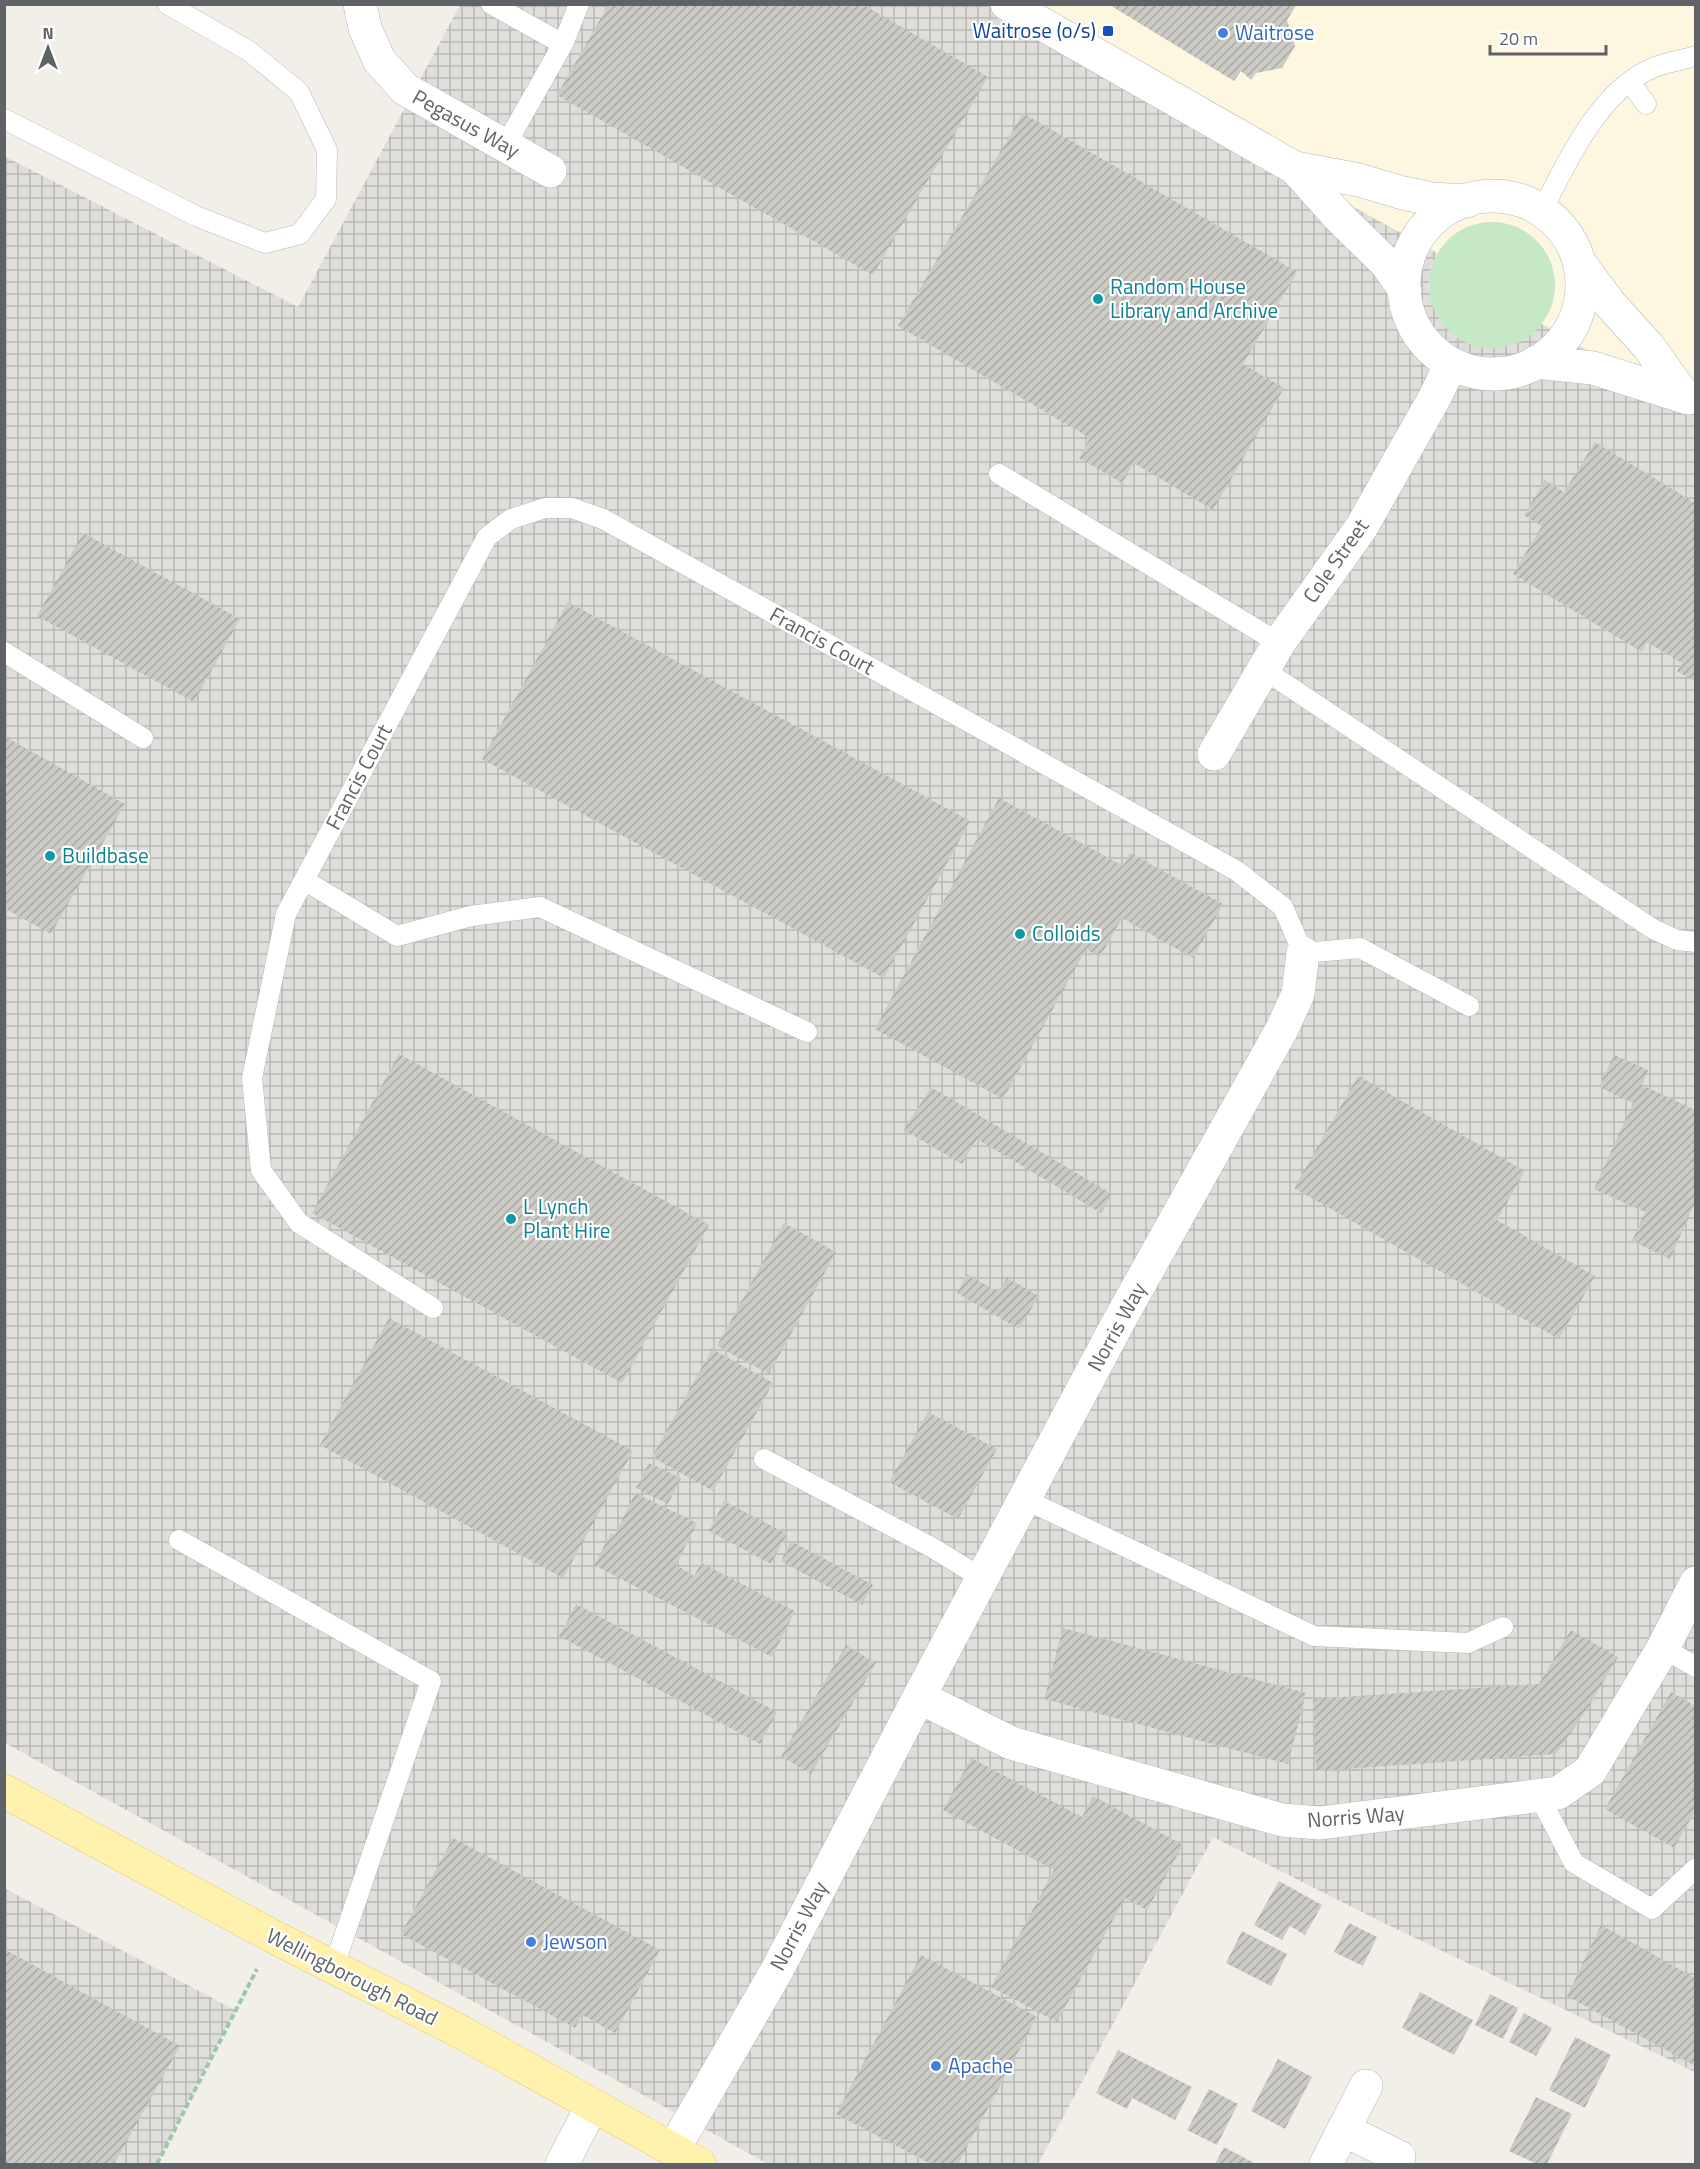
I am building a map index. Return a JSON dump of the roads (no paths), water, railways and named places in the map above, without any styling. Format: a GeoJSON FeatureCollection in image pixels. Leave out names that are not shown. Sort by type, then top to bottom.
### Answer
{"type":"FeatureCollection","features":[{"type":"Feature","properties":{"kind":"main road","name":"Wellingborough Road"},"geometry":{"type":"LineString","coordinates":[[4,1791],[274,1937],[463,2033],[686,2157]]}},
{"type":"Feature","properties":{"kind":"street","name":"Pegasus Way"},"geometry":{"type":"LineString","coordinates":[[360,4],[365,28],[380,60],[405,89],[550,171]]}},
{"type":"Feature","properties":{"kind":"street"},"geometry":{"type":"LineString","coordinates":[[1007,4],[1295,168],[1338,216],[1386,263],[1405,290]]}},
{"type":"Feature","properties":{"kind":"street"},"geometry":{"type":"LineString","coordinates":[[1295,168],[1359,180],[1432,199],[1467,201]]}},
{"type":"Feature","properties":{"kind":"street"},"geometry":{"type":"LineString","coordinates":[[1503,197],[1543,209],[1565,232],[1579,262],[1583,278],[1578,313],[1565,339],[1544,359],[1509,373],[1470,371],[1443,359],[1415,329],[1406,305],[1404,278],[1418,233],[1442,213],[1467,201],[1503,197]]}},
{"type":"Feature","properties":{"kind":"street"},"geometry":{"type":"LineString","coordinates":[[1579,262],[1610,304],[1648,346],[1690,400]]}},
{"type":"Feature","properties":{"kind":"street"},"geometry":{"type":"LineString","coordinates":[[1536,362],[1593,368],[1690,400]]}},
{"type":"Feature","properties":{"kind":"street","name":"Cole Street"},"geometry":{"type":"LineString","coordinates":[[1214,754],[1271,656],[1361,528],[1435,397],[1451,364]]}},
{"type":"Feature","properties":{"kind":"street","name":"Norris Way"},"geometry":{"type":"LineString","coordinates":[[686,2157],[776,1972],[919,1697],[1119,1321],[1282,1029],[1298,994],[1303,953]]}},
{"type":"Feature","properties":{"kind":"street","name":"Norris Way"},"geometry":{"type":"LineString","coordinates":[[919,1697],[1011,1743],[1282,1820],[1320,1824],[1539,1796],[1558,1793],[1590,1771],[1663,1648],[1695,1583]]}},
{"type":"Feature","properties":{"kind":"street"},"geometry":{"type":"LineString","coordinates":[[1326,2164],[1366,2086]]}},
{"type":"Feature","properties":{"kind":"street"},"geometry":{"type":"LineString","coordinates":[[562,2164],[592,2106]]}},
{"type":"Feature","properties":{"kind":"street"},"geometry":{"type":"LineString","coordinates":[[1344,2130],[1399,2157]]}},
{"type":"Feature","properties":{"kind":"lane"},"geometry":{"type":"LineString","coordinates":[[4,119],[196,216],[265,243],[300,234],[326,199],[327,150],[299,92],[249,51],[167,4]]}},
{"type":"Feature","properties":{"kind":"lane"},"geometry":{"type":"LineString","coordinates":[[491,4],[563,44]]}},
{"type":"Feature","properties":{"kind":"lane"},"geometry":{"type":"LineString","coordinates":[[505,146],[563,44],[579,4]]}},
{"type":"Feature","properties":{"kind":"lane"},"geometry":{"type":"LineString","coordinates":[[1543,209],[1566,163],[1597,113],[1630,82],[1654,68],[1695,56]]}},
{"type":"Feature","properties":{"kind":"lane"},"geometry":{"type":"LineString","coordinates":[[1630,82],[1646,104]]}},
{"type":"Feature","properties":{"kind":"lane"},"geometry":{"type":"LineString","coordinates":[[999,474],[1271,656],[1653,929],[1677,940],[1695,942]]}},
{"type":"Feature","properties":{"kind":"lane","name":"Francis Court"},"geometry":{"type":"LineString","coordinates":[[433,1308],[299,1223],[261,1170],[252,1078],[286,914],[487,537],[511,519],[545,508],[572,508],[603,519],[1237,871],[1283,907],[1303,953]]}},
{"type":"Feature","properties":{"kind":"lane"},"geometry":{"type":"LineString","coordinates":[[4,652],[143,738]]}},
{"type":"Feature","properties":{"kind":"lane"},"geometry":{"type":"LineString","coordinates":[[304,880],[397,936],[471,916],[540,907],[807,1032]]}},
{"type":"Feature","properties":{"kind":"lane"},"geometry":{"type":"LineString","coordinates":[[1303,953],[1360,948],[1470,1006]]}},
{"type":"Feature","properties":{"kind":"lane"},"geometry":{"type":"LineString","coordinates":[[764,1458],[931,1547],[982,1578]]}},
{"type":"Feature","properties":{"kind":"lane"},"geometry":{"type":"LineString","coordinates":[[1024,1499],[1314,1636],[1468,1643],[1503,1626]]}},
{"type":"Feature","properties":{"kind":"lane"},"geometry":{"type":"LineString","coordinates":[[179,1540],[431,1681],[334,1966]]}},
{"type":"Feature","properties":{"kind":"lane"},"geometry":{"type":"LineString","coordinates":[[1663,1648],[1695,1666]]}},
{"type":"Feature","properties":{"kind":"lane"},"geometry":{"type":"LineString","coordinates":[[1539,1796],[1574,1863],[1652,1909],[1695,1868]]}},
{"type":"Feature","properties":{"kind":"place","name":"Waitrose (o/s)"},"geometry":{"type":"Point","coordinates":[1108,31]}},
{"type":"Feature","properties":{"kind":"place","name":"Waitrose"},"geometry":{"type":"Point","coordinates":[1223,33]}},
{"type":"Feature","properties":{"kind":"place","name":"Random House Library and Archive"},"geometry":{"type":"Point","coordinates":[1098,299]}},
{"type":"Feature","properties":{"kind":"place","name":"Buildbase"},"geometry":{"type":"Point","coordinates":[50,856]}},
{"type":"Feature","properties":{"kind":"place","name":"Colloids"},"geometry":{"type":"Point","coordinates":[1020,934]}},
{"type":"Feature","properties":{"kind":"place","name":"L Lynch Plant Hire"},"geometry":{"type":"Point","coordinates":[511,1219]}},
{"type":"Feature","properties":{"kind":"place","name":"Jewson"},"geometry":{"type":"Point","coordinates":[531,1942]}},
{"type":"Feature","properties":{"kind":"place","name":"Apache"},"geometry":{"type":"Point","coordinates":[936,2066]}}]}
